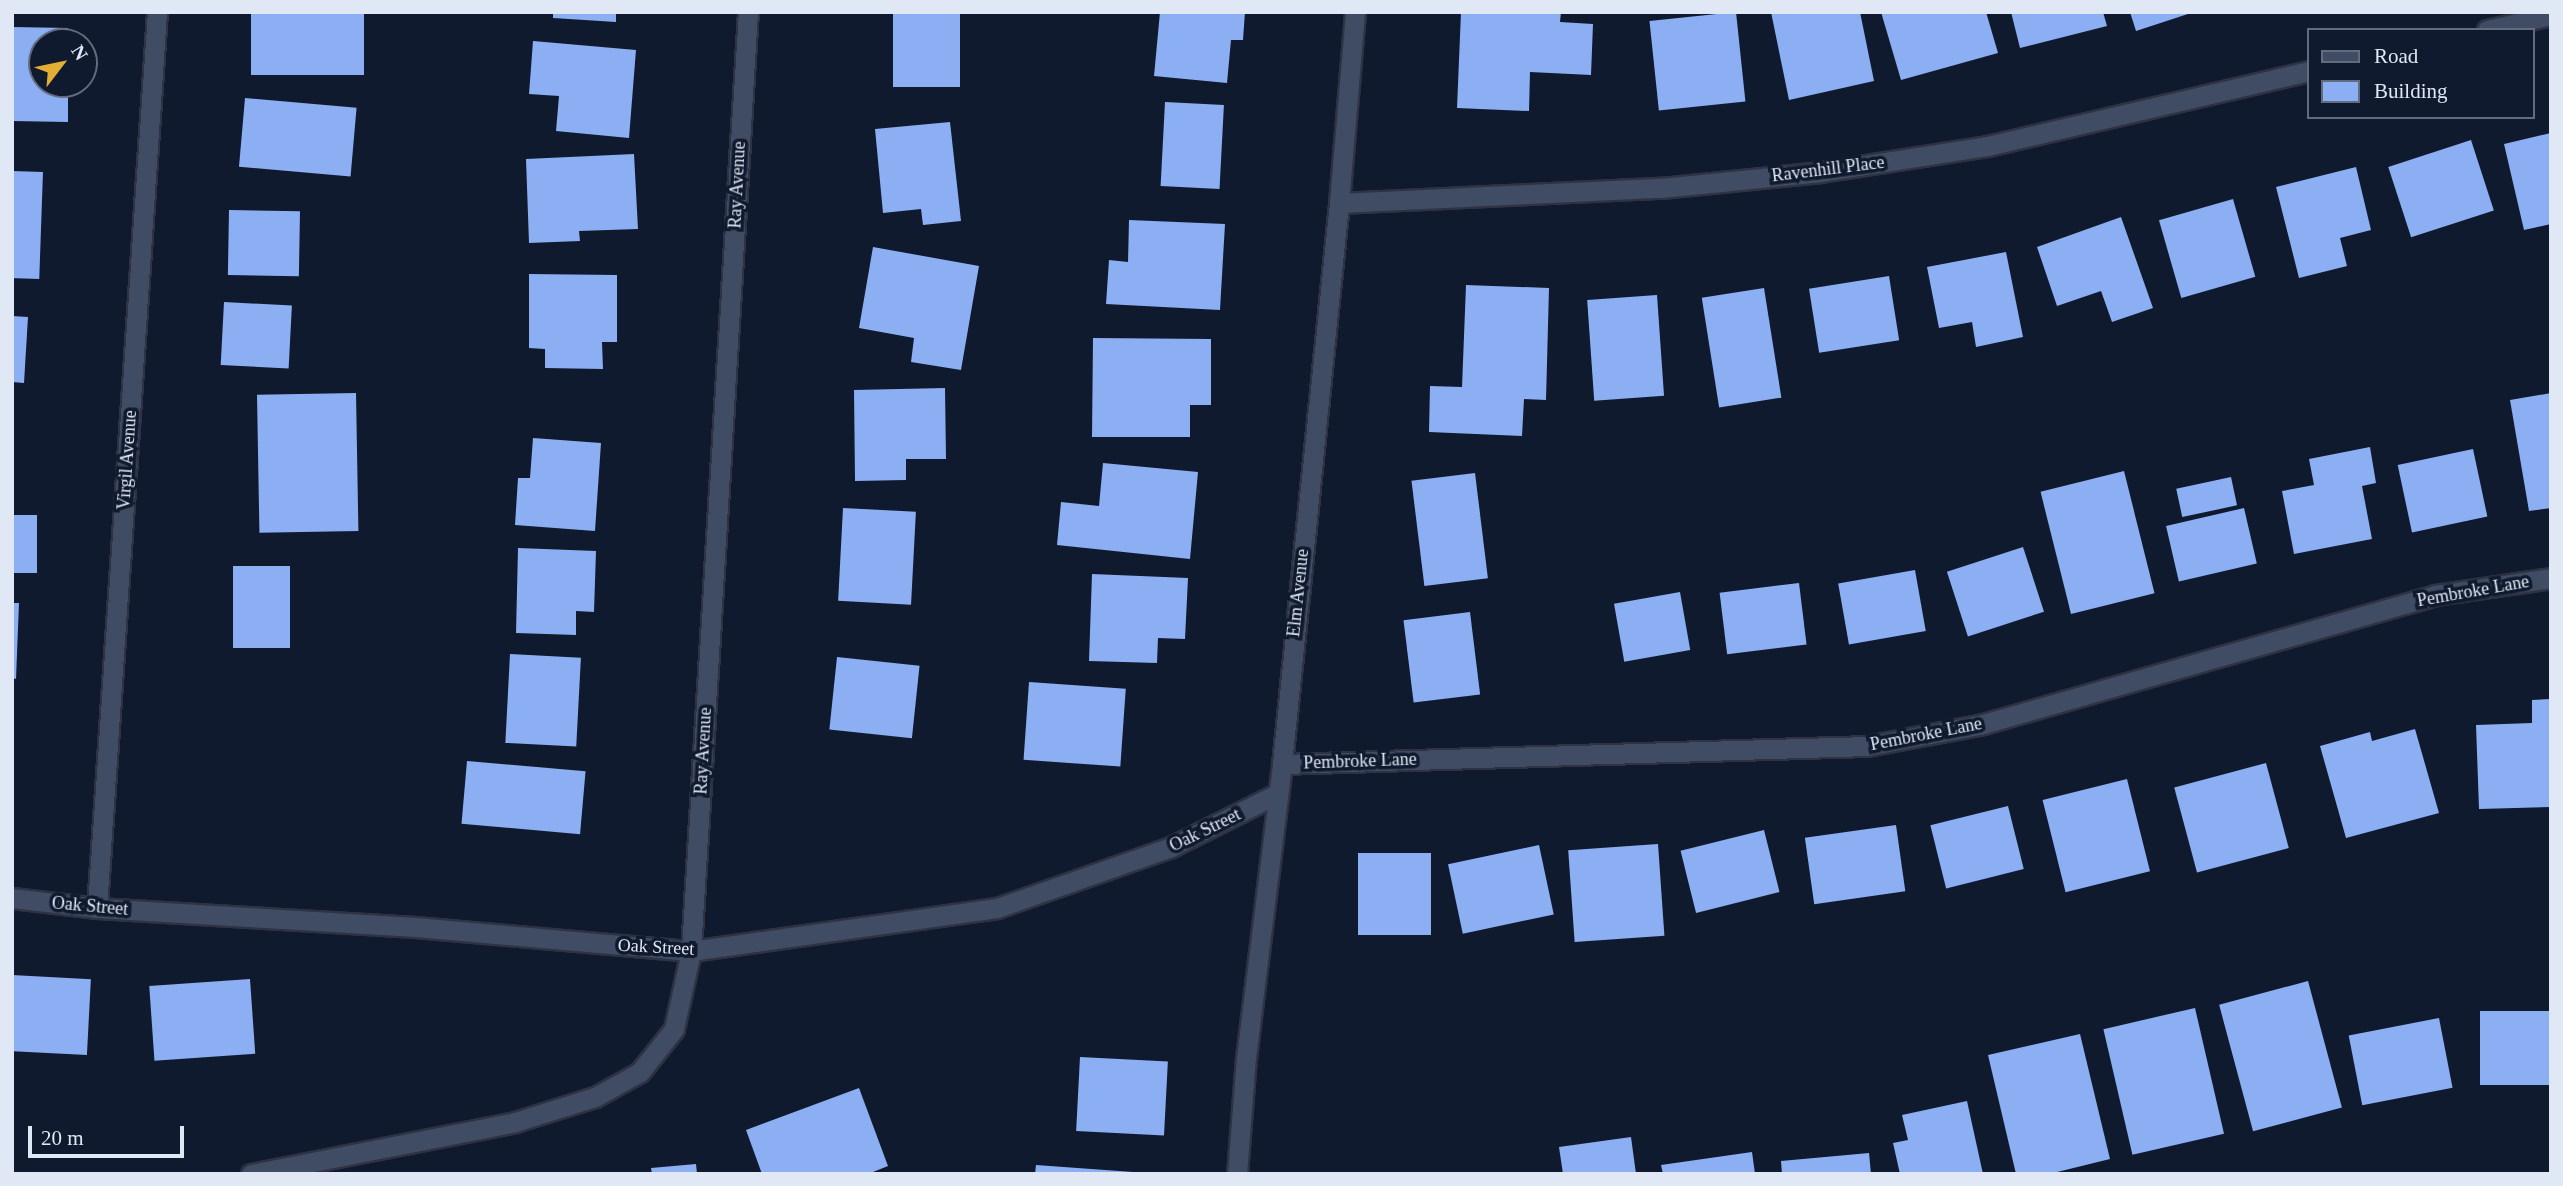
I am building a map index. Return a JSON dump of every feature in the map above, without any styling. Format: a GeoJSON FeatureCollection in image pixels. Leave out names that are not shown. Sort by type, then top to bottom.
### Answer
{"type":"FeatureCollection","features":[{"type":"Feature","properties":{"kind":"street","name":"Virgil Avenue"},"geometry":{"type":"LineString","coordinates":[[97,908],[157,12]]}},
{"type":"Feature","properties":{"kind":"street","name":"Ray Avenue"},"geometry":{"type":"LineString","coordinates":[[251,1174],[515,1122],[595,1097],[640,1072],[674,1029],[691,951],[748,12]]}},
{"type":"Feature","properties":{"kind":"street","name":"Elm Avenue"},"geometry":{"type":"LineString","coordinates":[[1237,1174],[1339,203],[1355,12]]}},
{"type":"Feature","properties":{"kind":"street"},"geometry":{"type":"LineString","coordinates":[[2496,28],[2551,15]]}},
{"type":"Feature","properties":{"kind":"street","name":"Ravenhill Place"},"geometry":{"type":"LineString","coordinates":[[1339,203],[1661,188],[1821,172],[1987,146],[2308,71]]}},
{"type":"Feature","properties":{"kind":"street","name":"Pembroke Lane"},"geometry":{"type":"LineString","coordinates":[[1282,764],[1867,746],[1983,724],[2435,595],[2551,578]]}},
{"type":"Feature","properties":{"kind":"street","name":"Oak Street"},"geometry":{"type":"LineString","coordinates":[[12,898],[97,908],[415,927],[691,951],[997,908],[1171,847],[1275,795]]}},
{"type":"Feature","properties":{"kind":"building"},"geometry":{"type":"Polygon","coordinates":[[[251,12],[364,12],[364,75],[251,75],[251,12]]]}},
{"type":"Feature","properties":{"kind":"building"},"geometry":{"type":"Polygon","coordinates":[[[553,12],[616,12],[616,22],[553,18],[553,12]]]}},
{"type":"Feature","properties":{"kind":"building"},"geometry":{"type":"Polygon","coordinates":[[[893,12],[960,12],[960,87],[893,87],[893,12]]]}},
{"type":"Feature","properties":{"kind":"building"},"geometry":{"type":"Polygon","coordinates":[[[1160,12],[1245,12],[1243,40],[1231,40],[1227,83],[1154,76],[1160,12]]]}},
{"type":"Feature","properties":{"kind":"building"},"geometry":{"type":"Polygon","coordinates":[[[1461,12],[1561,12],[1560,22],[1593,24],[1591,75],[1530,72],[1529,111],[1457,108],[1461,12]]]}},
{"type":"Feature","properties":{"kind":"building"},"geometry":{"type":"Polygon","coordinates":[[[1736,12],[1745,102],[1659,111],[1649,21],[1736,12]]]}},
{"type":"Feature","properties":{"kind":"building"},"geometry":{"type":"Polygon","coordinates":[[[1771,12],[1860,12],[1874,81],[1789,100],[1771,12]]]}},
{"type":"Feature","properties":{"kind":"building"},"geometry":{"type":"Polygon","coordinates":[[[1881,12],[1986,12],[1998,53],[1901,80],[1881,12]]]}},
{"type":"Feature","properties":{"kind":"building"},"geometry":{"type":"Polygon","coordinates":[[[2011,12],[2103,12],[2107,26],[2020,48],[2011,12]]]}},
{"type":"Feature","properties":{"kind":"building"},"geometry":{"type":"Polygon","coordinates":[[[2130,12],[2191,12],[2191,13],[2136,31],[2130,12]]]}},
{"type":"Feature","properties":{"kind":"building"},"geometry":{"type":"Polygon","coordinates":[[[12,27],[68,28],[28,28],[28,98],[68,98],[68,122],[12,121],[12,27]]]}},
{"type":"Feature","properties":{"kind":"building"},"geometry":{"type":"Polygon","coordinates":[[[533,41],[636,50],[629,138],[556,131],[559,96],[529,94],[533,41]]]}},
{"type":"Feature","properties":{"kind":"building"},"geometry":{"type":"Polygon","coordinates":[[[245,98],[357,108],[351,176],[239,167],[245,98]]]}},
{"type":"Feature","properties":{"kind":"building"},"geometry":{"type":"Polygon","coordinates":[[[1165,102],[1224,105],[1220,189],[1161,186],[1165,102]]]}},
{"type":"Feature","properties":{"kind":"building"},"geometry":{"type":"Polygon","coordinates":[[[950,122],[961,221],[923,225],[921,209],[883,213],[875,129],[950,122]]]}},
{"type":"Feature","properties":{"kind":"building"},"geometry":{"type":"Polygon","coordinates":[[[2551,133],[2551,224],[2524,230],[2504,144],[2551,133]]]}},
{"type":"Feature","properties":{"kind":"building"},"geometry":{"type":"Polygon","coordinates":[[[2471,140],[2494,210],[2411,237],[2388,167],[2471,140]]]}},
{"type":"Feature","properties":{"kind":"building"},"geometry":{"type":"Polygon","coordinates":[[[634,154],[638,229],[579,231],[580,241],[529,243],[526,159],[634,154]]]}},
{"type":"Feature","properties":{"kind":"building"},"geometry":{"type":"Polygon","coordinates":[[[2356,167],[2371,230],[2340,238],[2347,266],[2299,278],[2276,187],[2356,167]]]}},
{"type":"Feature","properties":{"kind":"building"},"geometry":{"type":"Polygon","coordinates":[[[12,171],[43,172],[39,279],[12,278],[12,171]]]}},
{"type":"Feature","properties":{"kind":"building"},"geometry":{"type":"Polygon","coordinates":[[[2233,199],[2255,277],[2181,298],[2159,220],[2233,199]]]}},
{"type":"Feature","properties":{"kind":"building"},"geometry":{"type":"Polygon","coordinates":[[[229,210],[300,211],[299,276],[228,275],[229,210]]]}},
{"type":"Feature","properties":{"kind":"building"},"geometry":{"type":"Polygon","coordinates":[[[2121,217],[2153,308],[2112,322],[2101,291],[2057,306],[2037,247],[2121,217]]]}},
{"type":"Feature","properties":{"kind":"building"},"geometry":{"type":"Polygon","coordinates":[[[1129,220],[1225,224],[1220,310],[1106,304],[1109,260],[1128,262],[1129,220]]]}},
{"type":"Feature","properties":{"kind":"building"},"geometry":{"type":"Polygon","coordinates":[[[873,247],[979,266],[961,370],[911,362],[914,338],[859,328],[873,247]]]}},
{"type":"Feature","properties":{"kind":"building"},"geometry":{"type":"Polygon","coordinates":[[[2006,252],[2023,337],[1976,347],[1972,322],[1939,328],[1927,267],[2006,252]]]}},
{"type":"Feature","properties":{"kind":"building"},"geometry":{"type":"Polygon","coordinates":[[[529,274],[617,275],[617,342],[602,342],[603,369],[545,368],[545,349],[529,348],[529,274]]]}},
{"type":"Feature","properties":{"kind":"building"},"geometry":{"type":"Polygon","coordinates":[[[1889,276],[1899,340],[1819,353],[1809,289],[1889,276]]]}},
{"type":"Feature","properties":{"kind":"building"},"geometry":{"type":"Polygon","coordinates":[[[1466,285],[1549,288],[1546,400],[1524,399],[1522,436],[1429,432],[1430,386],[1462,387],[1466,285]]]}},
{"type":"Feature","properties":{"kind":"building"},"geometry":{"type":"Polygon","coordinates":[[[1764,288],[1781,398],[1719,407],[1702,298],[1764,288]]]}},
{"type":"Feature","properties":{"kind":"building"},"geometry":{"type":"Polygon","coordinates":[[[1657,295],[1664,396],[1594,401],[1587,300],[1657,295]]]}},
{"type":"Feature","properties":{"kind":"building"},"geometry":{"type":"Polygon","coordinates":[[[224,302],[292,306],[289,368],[221,365],[224,302]]]}},
{"type":"Feature","properties":{"kind":"building"},"geometry":{"type":"Polygon","coordinates":[[[12,316],[28,317],[24,383],[12,382],[12,316]]]}},
{"type":"Feature","properties":{"kind":"building"},"geometry":{"type":"Polygon","coordinates":[[[1093,338],[1211,339],[1211,405],[1190,405],[1190,437],[1092,437],[1093,338]]]}},
{"type":"Feature","properties":{"kind":"building"},"geometry":{"type":"Polygon","coordinates":[[[945,388],[946,459],[906,459],[906,480],[855,481],[854,390],[945,388]]]}},
{"type":"Feature","properties":{"kind":"building"},"geometry":{"type":"Polygon","coordinates":[[[356,393],[358,531],[259,533],[257,395],[356,393]]]}},
{"type":"Feature","properties":{"kind":"building"},"geometry":{"type":"Polygon","coordinates":[[[2551,393],[2551,508],[2529,511],[2510,400],[2551,393]]]}},
{"type":"Feature","properties":{"kind":"building"},"geometry":{"type":"Polygon","coordinates":[[[533,438],[601,443],[595,531],[515,525],[518,478],[530,478],[533,438]]]}},
{"type":"Feature","properties":{"kind":"building"},"geometry":{"type":"Polygon","coordinates":[[[2370,447],[2376,483],[2362,486],[2372,539],[2294,554],[2282,491],[2314,485],[2309,459],[2370,447]]]}},
{"type":"Feature","properties":{"kind":"building"},"geometry":{"type":"Polygon","coordinates":[[[2473,449],[2487,516],[2412,533],[2398,465],[2473,449]]]}},
{"type":"Feature","properties":{"kind":"building"},"geometry":{"type":"Polygon","coordinates":[[[1103,463],[1198,472],[1190,559],[1057,545],[1061,502],[1099,506],[1103,463]]]}},
{"type":"Feature","properties":{"kind":"building"},"geometry":{"type":"Polygon","coordinates":[[[2124,471],[2154,593],[2071,614],[2041,492],[2124,471]]]}},
{"type":"Feature","properties":{"kind":"building"},"geometry":{"type":"Polygon","coordinates":[[[1475,473],[1488,578],[1424,586],[1411,481],[1475,473]]]}},
{"type":"Feature","properties":{"kind":"building"},"geometry":{"type":"Polygon","coordinates":[[[2231,477],[2237,505],[2182,517],[2176,489],[2231,477]]]}},
{"type":"Feature","properties":{"kind":"building"},"geometry":{"type":"Polygon","coordinates":[[[843,508],[916,512],[911,605],[838,601],[843,508]]]}},
{"type":"Feature","properties":{"kind":"building"},"geometry":{"type":"Polygon","coordinates":[[[2244,508],[2257,564],[2179,582],[2166,526],[2244,508]]]}},
{"type":"Feature","properties":{"kind":"building"},"geometry":{"type":"Polygon","coordinates":[[[12,515],[37,515],[37,573],[12,573],[12,515]]]}},
{"type":"Feature","properties":{"kind":"building"},"geometry":{"type":"Polygon","coordinates":[[[2023,547],[2044,612],[1968,636],[1947,572],[2023,547]]]}},
{"type":"Feature","properties":{"kind":"building"},"geometry":{"type":"Polygon","coordinates":[[[518,548],[596,551],[594,612],[576,611],[576,635],[516,633],[518,548]]]}},
{"type":"Feature","properties":{"kind":"building"},"geometry":{"type":"Polygon","coordinates":[[[233,566],[290,566],[290,648],[233,648],[233,566]]]}},
{"type":"Feature","properties":{"kind":"building"},"geometry":{"type":"Polygon","coordinates":[[[1915,570],[1926,631],[1849,645],[1838,584],[1915,570]]]}},
{"type":"Feature","properties":{"kind":"building"},"geometry":{"type":"Polygon","coordinates":[[[1092,574],[1188,578],[1185,639],[1158,638],[1157,663],[1089,661],[1092,574]]]}},
{"type":"Feature","properties":{"kind":"building"},"geometry":{"type":"Polygon","coordinates":[[[1799,583],[1807,645],[1727,654],[1720,593],[1799,583]]]}},
{"type":"Feature","properties":{"kind":"building"},"geometry":{"type":"Polygon","coordinates":[[[1680,592],[1690,650],[1624,662],[1614,604],[1680,592]]]}},
{"type":"Feature","properties":{"kind":"building"},"geometry":{"type":"Polygon","coordinates":[[[12,603],[19,603],[16,679],[12,678],[12,603]]]}},
{"type":"Feature","properties":{"kind":"building"},"geometry":{"type":"Polygon","coordinates":[[[1470,612],[1480,694],[1414,703],[1403,620],[1470,612]]]}},
{"type":"Feature","properties":{"kind":"building"},"geometry":{"type":"Polygon","coordinates":[[[510,654],[581,658],[576,747],[505,743],[510,654]]]}},
{"type":"Feature","properties":{"kind":"building"},"geometry":{"type":"Polygon","coordinates":[[[837,657],[920,666],[912,738],[829,730],[837,657]]]}},
{"type":"Feature","properties":{"kind":"building"},"geometry":{"type":"Polygon","coordinates":[[[1029,682],[1126,689],[1120,767],[1024,760],[1029,682]]]}},
{"type":"Feature","properties":{"kind":"building"},"geometry":{"type":"Polygon","coordinates":[[[2551,699],[2551,807],[2479,809],[2476,725],[2532,723],[2532,700],[2551,699]]]}},
{"type":"Feature","properties":{"kind":"building"},"geometry":{"type":"Polygon","coordinates":[[[2415,729],[2439,813],[2346,838],[2320,746],[2370,732],[2372,741],[2415,729]]]}},
{"type":"Feature","properties":{"kind":"building"},"geometry":{"type":"Polygon","coordinates":[[[467,761],[586,771],[580,834],[462,824],[467,761]]]}},
{"type":"Feature","properties":{"kind":"building"},"geometry":{"type":"Polygon","coordinates":[[[2266,763],[2289,848],[2197,873],[2174,788],[2266,763]]]}},
{"type":"Feature","properties":{"kind":"building"},"geometry":{"type":"Polygon","coordinates":[[[2127,779],[2150,871],[2066,892],[2043,800],[2127,779]]]}},
{"type":"Feature","properties":{"kind":"building"},"geometry":{"type":"Polygon","coordinates":[[[2008,806],[2024,869],[1946,888],[1930,825],[2008,806]]]}},
{"type":"Feature","properties":{"kind":"building"},"geometry":{"type":"Polygon","coordinates":[[[1896,825],[1905,891],[1814,904],[1805,838],[1896,825]]]}},
{"type":"Feature","properties":{"kind":"building"},"geometry":{"type":"Polygon","coordinates":[[[1764,830],[1779,892],[1696,913],[1681,851],[1764,830]]]}},
{"type":"Feature","properties":{"kind":"building"},"geometry":{"type":"Polygon","coordinates":[[[1658,844],[1664,936],[1575,942],[1568,850],[1658,844]]]}},
{"type":"Feature","properties":{"kind":"building"},"geometry":{"type":"Polygon","coordinates":[[[1539,845],[1554,914],[1463,934],[1448,864],[1539,845]]]}},
{"type":"Feature","properties":{"kind":"building"},"geometry":{"type":"Polygon","coordinates":[[[1358,853],[1431,853],[1431,935],[1358,935],[1358,853]]]}},
{"type":"Feature","properties":{"kind":"building"},"geometry":{"type":"Polygon","coordinates":[[[12,975],[91,979],[87,1055],[12,1051],[12,975]]]}},
{"type":"Feature","properties":{"kind":"building"},"geometry":{"type":"Polygon","coordinates":[[[250,979],[255,1054],[154,1061],[149,986],[250,979]]]}},
{"type":"Feature","properties":{"kind":"building"},"geometry":{"type":"Polygon","coordinates":[[[2308,981],[2342,1108],[2253,1131],[2219,1005],[2308,981]]]}},
{"type":"Feature","properties":{"kind":"building"},"geometry":{"type":"Polygon","coordinates":[[[2195,1008],[2224,1134],[2132,1155],[2103,1029],[2195,1008]]]}},
{"type":"Feature","properties":{"kind":"building"},"geometry":{"type":"Polygon","coordinates":[[[2480,1011],[2551,1011],[2551,1085],[2480,1085],[2480,1011]]]}},
{"type":"Feature","properties":{"kind":"building"},"geometry":{"type":"Polygon","coordinates":[[[2439,1018],[2453,1088],[2362,1105],[2349,1036],[2439,1018]]]}},
{"type":"Feature","properties":{"kind":"building"},"geometry":{"type":"Polygon","coordinates":[[[2080,1034],[2110,1159],[2049,1174],[2016,1174],[1988,1055],[2080,1034]]]}},
{"type":"Feature","properties":{"kind":"building"},"geometry":{"type":"Polygon","coordinates":[[[1080,1057],[1168,1062],[1164,1136],[1076,1131],[1080,1057]]]}},
{"type":"Feature","properties":{"kind":"building"},"geometry":{"type":"Polygon","coordinates":[[[859,1088],[888,1166],[868,1174],[762,1174],[746,1130],[859,1088]]]}},
{"type":"Feature","properties":{"kind":"building"},"geometry":{"type":"Polygon","coordinates":[[[1967,1101],[1983,1174],[1900,1174],[1893,1143],[1908,1140],[1902,1115],[1967,1101]]]}},
{"type":"Feature","properties":{"kind":"building"},"geometry":{"type":"Polygon","coordinates":[[[1631,1137],[1636,1174],[1563,1174],[1559,1147],[1631,1137]]]}},
{"type":"Feature","properties":{"kind":"building"},"geometry":{"type":"Polygon","coordinates":[[[1752,1152],[1755,1174],[1663,1174],[1661,1165],[1752,1152]]]}},
{"type":"Feature","properties":{"kind":"building"},"geometry":{"type":"Polygon","coordinates":[[[1869,1153],[1871,1174],[1782,1174],[1781,1161],[1869,1153]]]}},
{"type":"Feature","properties":{"kind":"building"},"geometry":{"type":"Polygon","coordinates":[[[696,1164],[697,1174],[652,1174],[651,1168],[696,1164]]]}},
{"type":"Feature","properties":{"kind":"building"},"geometry":{"type":"Polygon","coordinates":[[[1036,1165],[1133,1172],[1133,1174],[1035,1174],[1036,1165]]]}}]}
